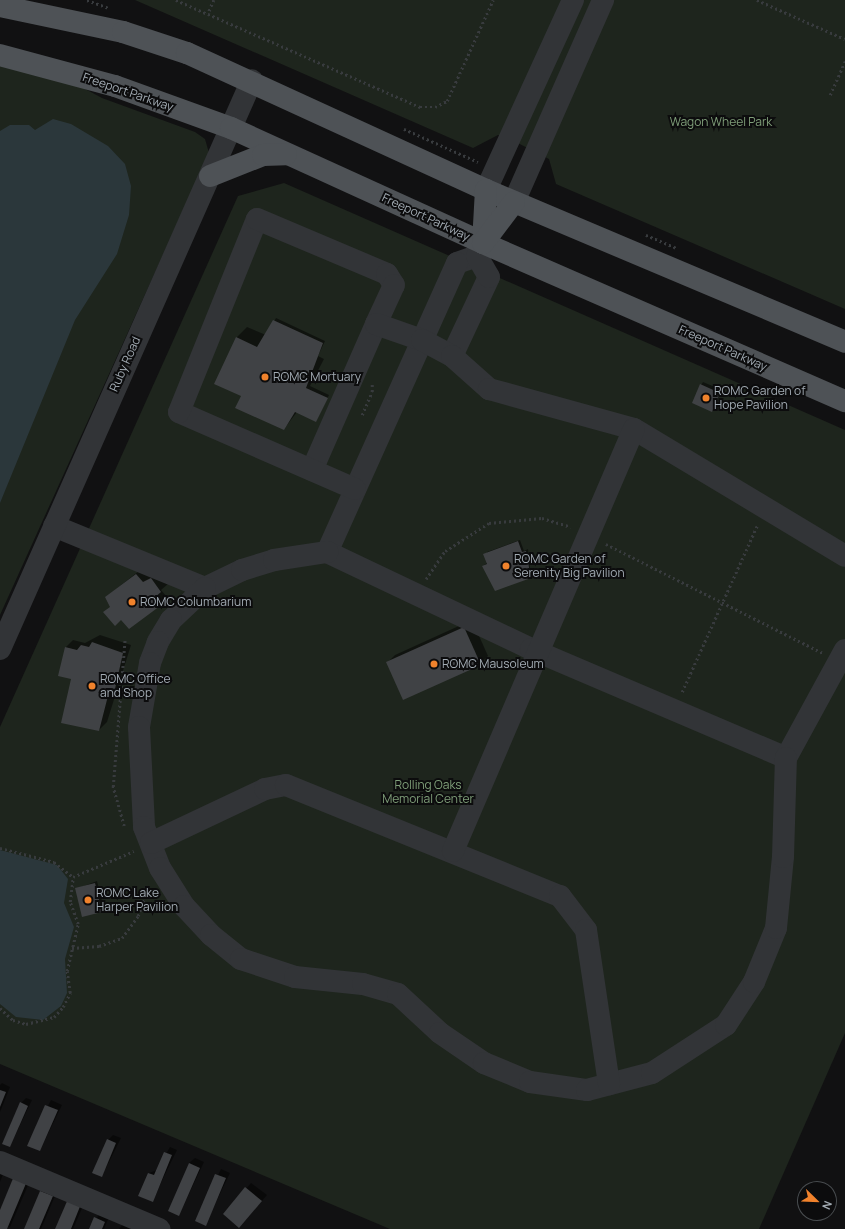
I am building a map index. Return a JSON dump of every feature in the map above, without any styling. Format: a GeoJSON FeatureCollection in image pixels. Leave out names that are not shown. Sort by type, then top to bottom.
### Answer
{"type":"FeatureCollection","features":[{"type":"Feature","properties":{"kind":"main road"},"geometry":{"type":"LineString","coordinates":[[0,6],[123,32],[187,53],[252,80],[486,190],[845,342]]}},
{"type":"Feature","properties":{"kind":"main road","name":"Freeport Parkway"},"geometry":{"type":"LineString","coordinates":[[0,55],[115,86],[231,128],[288,154],[480,250],[845,401]]}},
{"type":"Feature","properties":{"kind":"main road"},"geometry":{"type":"LineString","coordinates":[[210,176],[263,155],[288,154]]}},
{"type":"Feature","properties":{"kind":"main road"},"geometry":{"type":"LineString","coordinates":[[480,250],[486,190]]}},
{"type":"Feature","properties":{"kind":"main road"},"geometry":{"type":"LineString","coordinates":[[480,250],[514,202]]}},
{"type":"Feature","properties":{"kind":"street"},"geometry":{"type":"LineString","coordinates":[[486,190],[572,0]]}},
{"type":"Feature","properties":{"kind":"street"},"geometry":{"type":"LineString","coordinates":[[514,202],[603,0]]}},
{"type":"Feature","properties":{"kind":"street","name":"Ruby Road"},"geometry":{"type":"LineString","coordinates":[[0,650],[252,80]]}},
{"type":"Feature","properties":{"kind":"street"},"geometry":{"type":"LineString","coordinates":[[312,470],[394,285],[387,274],[257,219],[179,412],[355,489]]}},
{"type":"Feature","properties":{"kind":"street"},"geometry":{"type":"LineString","coordinates":[[327,552],[457,263],[480,250],[489,277],[452,356]]}},
{"type":"Feature","properties":{"kind":"street"},"geometry":{"type":"LineString","coordinates":[[376,324],[422,340],[452,356],[489,389],[634,429],[766,507],[845,556]]}},
{"type":"Feature","properties":{"kind":"street"},"geometry":{"type":"LineString","coordinates":[[453,851],[634,429]]}},
{"type":"Feature","properties":{"kind":"street"},"geometry":{"type":"LineString","coordinates":[[54,526],[205,588]]}},
{"type":"Feature","properties":{"kind":"street"},"geometry":{"type":"LineString","coordinates":[[139,849],[144,827],[139,727],[150,663],[171,620],[205,588],[261,564],[327,552],[539,652],[786,758]]}},
{"type":"Feature","properties":{"kind":"street"},"geometry":{"type":"LineString","coordinates":[[139,849],[160,868],[184,906],[211,935],[241,959],[295,977],[363,984],[398,994],[440,1033],[484,1063],[530,1082],[587,1090],[652,1073],[726,1025],[754,982],[776,928],[783,857],[786,758],[842,656]]}},
{"type":"Feature","properties":{"kind":"street"},"geometry":{"type":"LineString","coordinates":[[139,849],[265,789],[286,786],[453,851],[560,896],[586,930],[609,1084]]}},
{"type":"Feature","properties":{"kind":"street"},"geometry":{"type":"LineString","coordinates":[[0,1162],[159,1229]]}},
{"type":"Feature","properties":{"kind":"path"},"geometry":{"type":"LineString","coordinates":[[176,0],[364,85],[420,107],[435,107],[452,92],[493,0]]}},
{"type":"Feature","properties":{"kind":"path"},"geometry":{"type":"LineString","coordinates":[[208,14],[214,0]]}},
{"type":"Feature","properties":{"kind":"path"},"geometry":{"type":"LineString","coordinates":[[757,0],[845,39]]}},
{"type":"Feature","properties":{"kind":"path"},"geometry":{"type":"LineString","coordinates":[[830,95],[845,61]]}},
{"type":"Feature","properties":{"kind":"path"},"geometry":{"type":"LineString","coordinates":[[340,409],[362,415],[383,427]]}},
{"type":"Feature","properties":{"kind":"path"},"geometry":{"type":"LineString","coordinates":[[674,710],[766,507]]}},
{"type":"Feature","properties":{"kind":"path"},"geometry":{"type":"LineString","coordinates":[[417,595],[445,551],[489,523],[542,518],[589,536],[722,603],[842,656]]}},
{"type":"Feature","properties":{"kind":"path"},"geometry":{"type":"LineString","coordinates":[[125,638],[113,787],[117,812],[127,832]]}},
{"type":"Feature","properties":{"kind":"path"},"geometry":{"type":"LineString","coordinates":[[0,848],[54,862],[73,877]]}},
{"type":"Feature","properties":{"kind":"path"},"geometry":{"type":"LineString","coordinates":[[73,877],[139,849]]}},
{"type":"Feature","properties":{"kind":"path"},"geometry":{"type":"LineString","coordinates":[[0,1008],[13,1020],[26,1024],[54,1017],[70,993],[67,971],[78,924],[70,902],[73,877]]}},
{"type":"Feature","properties":{"kind":"path"},"geometry":{"type":"LineString","coordinates":[[72,948],[99,946],[122,938],[138,916],[146,893],[145,879]]}},
{"type":"Feature","properties":{"kind":"green space","name":"Wagon Wheel Park"},"geometry":{"type":"Polygon","coordinates":[[[135,0],[845,0],[845,309],[556,184],[549,159],[510,139],[498,135],[473,148],[135,0]]]}},
{"type":"Feature","properties":{"kind":"green space"},"geometry":{"type":"Polygon","coordinates":[[[0,64],[74,83],[102,98],[195,132],[205,139],[209,153],[0,615],[0,64]]]}},
{"type":"Feature","properties":{"kind":"green space","name":"Rolling Oaks Memorial Center"},"geometry":{"type":"Polygon","coordinates":[[[284,183],[845,430],[845,1033],[759,1229],[390,1229],[0,1064],[0,727],[238,196],[284,183]]]}},
{"type":"Feature","properties":{"kind":"shaded area"},"geometry":{"type":"Polygon","coordinates":[[[53,119],[71,124],[108,146],[125,164],[131,186],[129,215],[117,254],[75,320],[0,503],[0,131],[10,125],[29,125],[35,130],[53,119]]]}},
{"type":"Feature","properties":{"kind":"shaded area"},"geometry":{"type":"Polygon","coordinates":[[[0,850],[57,865],[68,879],[64,903],[74,927],[65,959],[67,993],[61,1006],[43,1020],[16,1017],[0,1004],[0,850]]]}},
{"type":"Feature","properties":{"kind":"building","name":"ROMC Mortuary"},"geometry":{"type":"Polygon","coordinates":[[[273,320],[323,343],[306,388],[328,398],[316,422],[295,412],[284,430],[235,408],[241,396],[214,384],[236,337],[257,347],[273,320]]]}},
{"type":"Feature","properties":{"kind":"building","name":"ROMC Garden of Hope Pavilion"},"geometry":{"type":"Polygon","coordinates":[[[700,384],[720,393],[712,412],[692,403],[700,384]]]}},
{"type":"Feature","properties":{"kind":"building","name":"ROMC Garden of Serenity Big Pavilion"},"geometry":{"type":"Polygon","coordinates":[[[518,541],[522,552],[526,551],[531,578],[495,591],[482,566],[487,564],[483,554],[518,541]]]}},
{"type":"Feature","properties":{"kind":"building","name":"ROMC Columbarium"},"geometry":{"type":"Polygon","coordinates":[[[136,574],[143,582],[151,578],[161,592],[154,598],[160,606],[129,629],[121,620],[115,626],[103,612],[110,607],[105,597],[136,574]]]}},
{"type":"Feature","properties":{"kind":"building","name":"ROMC Mausoleum"},"geometry":{"type":"Polygon","coordinates":[[[464,627],[481,665],[403,700],[386,662],[464,627]]]}},
{"type":"Feature","properties":{"kind":"building","name":"ROMC Office and Shop"},"geometry":{"type":"Polygon","coordinates":[[[92,642],[123,653],[115,689],[110,688],[99,731],[61,723],[71,679],[58,676],[65,647],[77,650],[81,645],[89,647],[92,642]]]}},
{"type":"Feature","properties":{"kind":"building","name":"ROMC Lake Harper Pavilion"},"geometry":{"type":"Polygon","coordinates":[[[95,883],[102,912],[82,917],[75,888],[95,883]]]}},
{"type":"Feature","properties":{"kind":"building"},"geometry":{"type":"Polygon","coordinates":[[[0,1090],[6,1092],[0,1107],[0,1090]]]}},
{"type":"Feature","properties":{"kind":"building"},"geometry":{"type":"Polygon","coordinates":[[[20,1102],[28,1106],[10,1147],[2,1144],[20,1102]]]}},
{"type":"Feature","properties":{"kind":"building"},"geometry":{"type":"Polygon","coordinates":[[[45,1105],[58,1110],[40,1151],[27,1146],[45,1105]]]}},
{"type":"Feature","properties":{"kind":"building"},"geometry":{"type":"Polygon","coordinates":[[[107,1139],[116,1143],[102,1177],[92,1173],[107,1139]]]}},
{"type":"Feature","properties":{"kind":"building"},"geometry":{"type":"Polygon","coordinates":[[[164,1152],[172,1155],[153,1202],[138,1196],[148,1173],[154,1175],[164,1152]]]}},
{"type":"Feature","properties":{"kind":"building"},"geometry":{"type":"Polygon","coordinates":[[[189,1163],[200,1168],[179,1216],[168,1211],[189,1163]]]}},
{"type":"Feature","properties":{"kind":"building"},"geometry":{"type":"Polygon","coordinates":[[[215,1174],[226,1178],[206,1226],[195,1221],[215,1174]]]}},
{"type":"Feature","properties":{"kind":"building"},"geometry":{"type":"Polygon","coordinates":[[[14,1176],[27,1181],[7,1229],[0,1229],[0,1210],[14,1176]]]}},
{"type":"Feature","properties":{"kind":"building"},"geometry":{"type":"Polygon","coordinates":[[[245,1187],[262,1201],[239,1228],[223,1214],[245,1187]]]}},
{"type":"Feature","properties":{"kind":"building"},"geometry":{"type":"Polygon","coordinates":[[[40,1191],[53,1196],[39,1229],[24,1229],[40,1191]]]}},
{"type":"Feature","properties":{"kind":"building"},"geometry":{"type":"Polygon","coordinates":[[[68,1199],[81,1204],[71,1229],[55,1229],[68,1199]]]}},
{"type":"Feature","properties":{"kind":"building"},"geometry":{"type":"Polygon","coordinates":[[[94,1217],[105,1222],[102,1229],[89,1229],[94,1217]]]}},
{"type":"Feature","properties":{"kind":"place","name":"ROMC Mortuary"},"geometry":{"type":"Point","coordinates":[265,377]}},
{"type":"Feature","properties":{"kind":"place","name":"ROMC Garden of Hope Pavilion"},"geometry":{"type":"Point","coordinates":[706,398]}},
{"type":"Feature","properties":{"kind":"place","name":"ROMC Garden of Serenity Big Pavilion"},"geometry":{"type":"Point","coordinates":[506,566]}},
{"type":"Feature","properties":{"kind":"place","name":"ROMC Columbarium"},"geometry":{"type":"Point","coordinates":[132,602]}},
{"type":"Feature","properties":{"kind":"place","name":"ROMC Mausoleum"},"geometry":{"type":"Point","coordinates":[434,664]}},
{"type":"Feature","properties":{"kind":"place","name":"ROMC Office and Shop"},"geometry":{"type":"Point","coordinates":[92,686]}},
{"type":"Feature","properties":{"kind":"place","name":"ROMC Lake Harper Pavilion"},"geometry":{"type":"Point","coordinates":[88,900]}}]}
